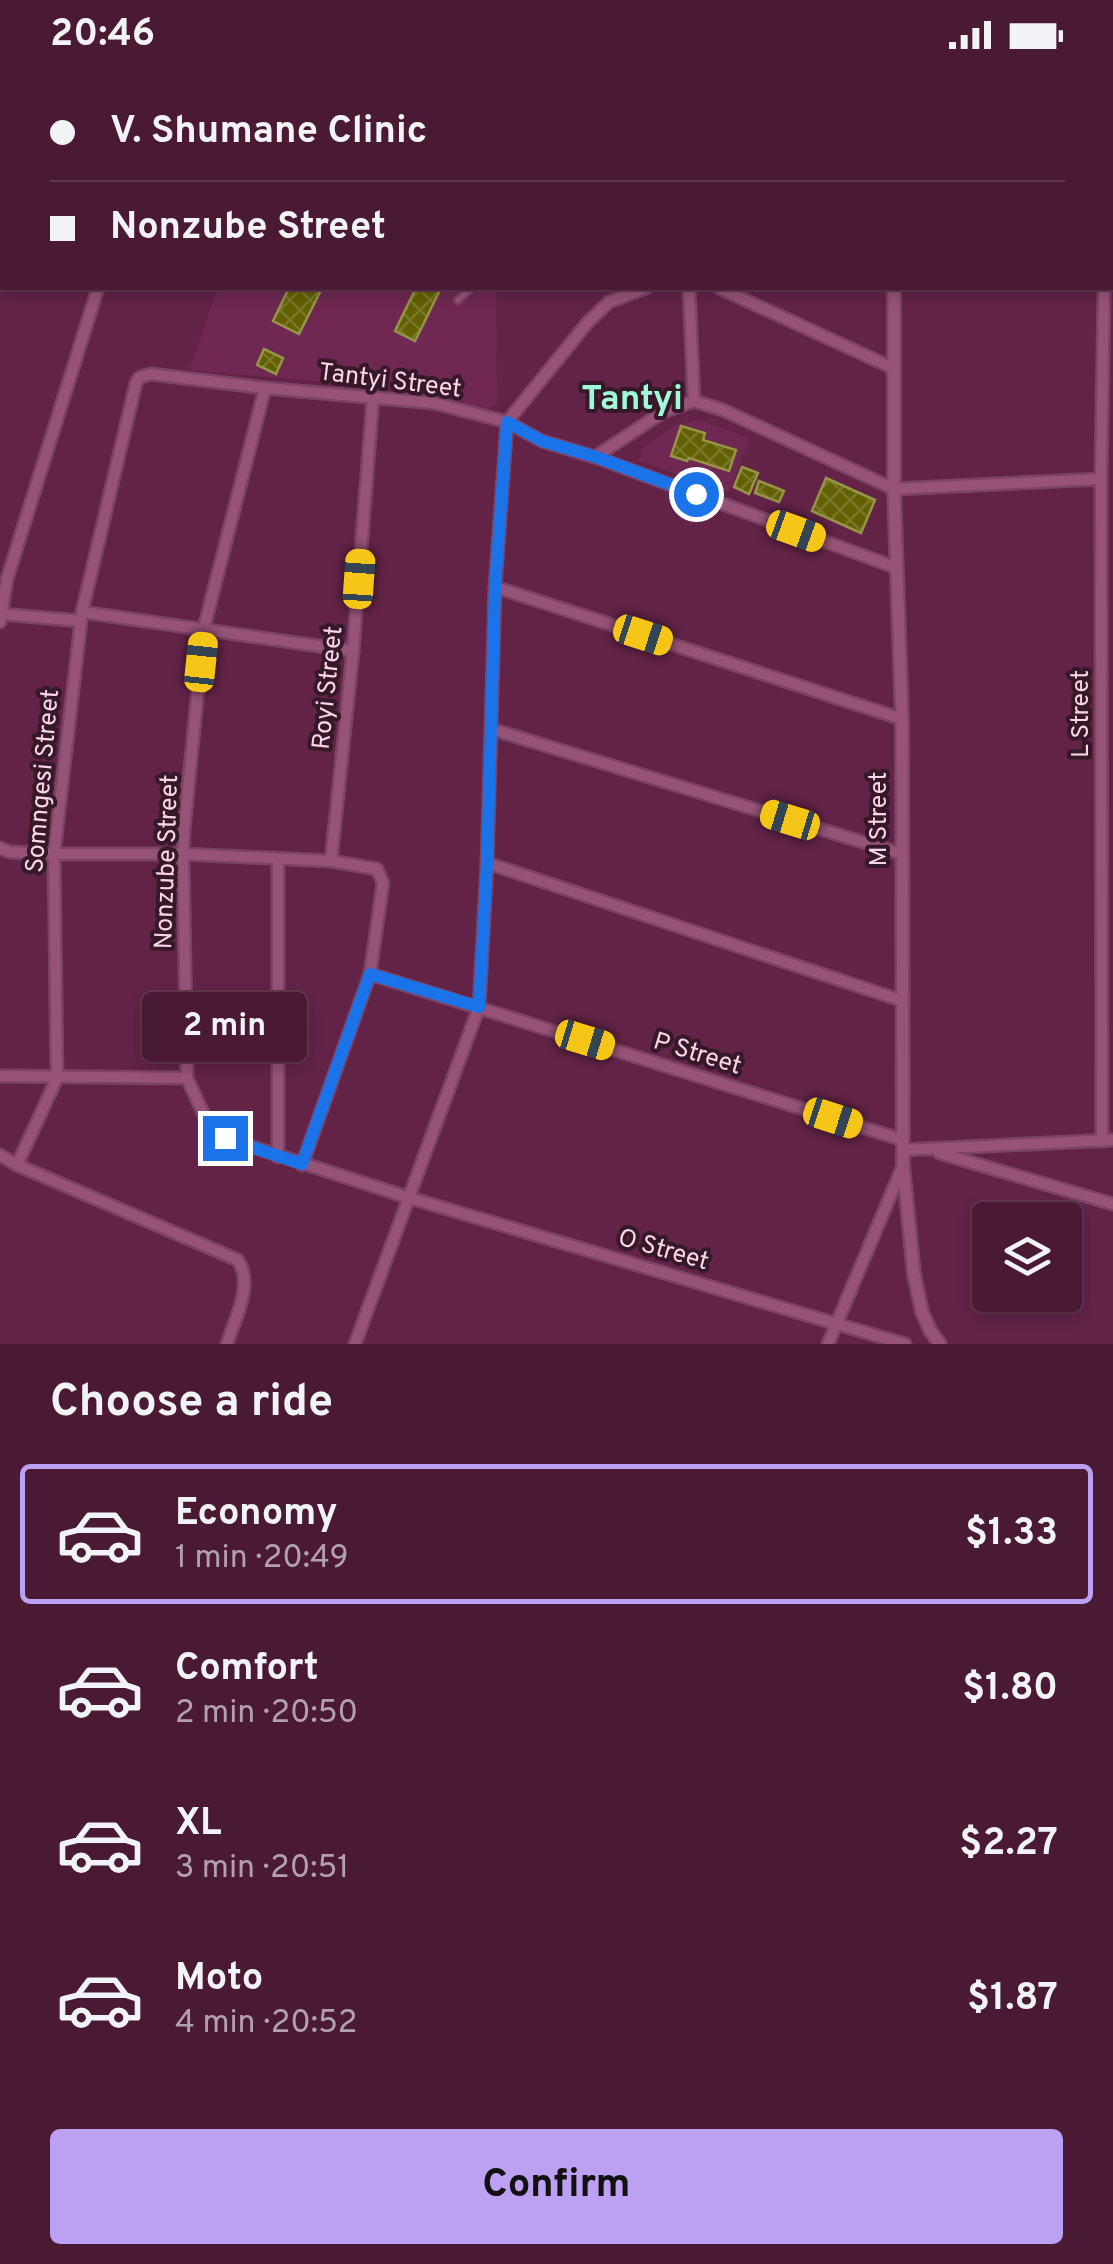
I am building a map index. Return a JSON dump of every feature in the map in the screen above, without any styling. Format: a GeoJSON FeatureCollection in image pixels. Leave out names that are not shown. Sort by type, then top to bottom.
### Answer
{"type":"FeatureCollection","features":[{"type":"Feature","properties":{"kind":"street"},"geometry":{"type":"LineString","coordinates":[[0,622],[3,578],[97,290]]}},
{"type":"Feature","properties":{"kind":"street"},"geometry":{"type":"LineString","coordinates":[[355,1344],[479,1007],[495,587],[507,422],[588,322],[609,302],[641,290]]}},
{"type":"Feature","properties":{"kind":"street"},"geometry":{"type":"LineString","coordinates":[[689,290],[694,401]]}},
{"type":"Feature","properties":{"kind":"street"},"geometry":{"type":"LineString","coordinates":[[723,290],[895,369]]}},
{"type":"Feature","properties":{"kind":"street","name":"M Street"},"geometry":{"type":"LineString","coordinates":[[894,290],[894,489],[902,719],[904,1165],[914,1274],[922,1312],[940,1344]]}},
{"type":"Feature","properties":{"kind":"street","name":"L Street"},"geometry":{"type":"LineString","coordinates":[[1104,290],[1107,452],[1101,479],[1108,1141]]}},
{"type":"Feature","properties":{"kind":"street","name":"Tantyi Street"},"geometry":{"type":"LineString","coordinates":[[151,374],[434,403],[507,422],[542,441],[596,457],[896,568]]}},
{"type":"Feature","properties":{"kind":"street","name":"Somngesi Street"},"geometry":{"type":"LineString","coordinates":[[58,1078],[54,854],[81,617],[136,383],[140,377],[151,374]]}},
{"type":"Feature","properties":{"kind":"street","name":"Nonzube Street"},"geometry":{"type":"LineString","coordinates":[[265,388],[204,628],[183,854],[187,1078],[205,1118],[225,1138],[410,1198]]}},
{"type":"Feature","properties":{"kind":"street","name":"Royi Street"},"geometry":{"type":"LineString","coordinates":[[331,861],[373,398]]}},
{"type":"Feature","properties":{"kind":"street"},"geometry":{"type":"LineString","coordinates":[[596,457],[662,412],[694,401],[723,410],[894,489],[1101,479]]}},
{"type":"Feature","properties":{"kind":"street"},"geometry":{"type":"LineString","coordinates":[[495,587],[902,719]]}},
{"type":"Feature","properties":{"kind":"street"},"geometry":{"type":"LineString","coordinates":[[1,614],[204,628],[353,651]]}},
{"type":"Feature","properties":{"kind":"street"},"geometry":{"type":"LineString","coordinates":[[491,730],[902,854]]}},
{"type":"Feature","properties":{"kind":"street"},"geometry":{"type":"LineString","coordinates":[[0,848],[54,854],[183,854],[331,861],[373,867],[381,874],[384,884],[370,974],[302,1164]]}},
{"type":"Feature","properties":{"kind":"street"},"geometry":{"type":"LineString","coordinates":[[278,859],[278,1158]]}},
{"type":"Feature","properties":{"kind":"street"},"geometry":{"type":"LineString","coordinates":[[487,863],[903,1001]]}},
{"type":"Feature","properties":{"kind":"street","name":"P Street"},"geometry":{"type":"LineString","coordinates":[[370,974],[904,1145],[1113,1204]]}},
{"type":"Feature","properties":{"kind":"street"},"geometry":{"type":"LineString","coordinates":[[0,1076],[187,1078]]}},
{"type":"Feature","properties":{"kind":"street"},"geometry":{"type":"LineString","coordinates":[[16,1165],[58,1078]]}},
{"type":"Feature","properties":{"kind":"street","name":"P Street"},"geometry":{"type":"LineString","coordinates":[[929,1149],[1108,1141]]}},
{"type":"Feature","properties":{"kind":"street"},"geometry":{"type":"LineString","coordinates":[[0,1155],[238,1260],[245,1285],[227,1344]]}},
{"type":"Feature","properties":{"kind":"street"},"geometry":{"type":"LineString","coordinates":[[828,1344],[904,1165]]}},
{"type":"Feature","properties":{"kind":"street","name":"O Street"},"geometry":{"type":"LineString","coordinates":[[410,1198],[905,1344]]}},
{"type":"Feature","properties":{"kind":"lane"},"geometry":{"type":"LineString","coordinates":[[458,300],[470,290]]}},
{"type":"Feature","properties":{"kind":"shaded area"},"geometry":{"type":"Polygon","coordinates":[[[217,290],[496,290],[497,402],[487,411],[435,392],[189,370],[217,290]]]}},
{"type":"Feature","properties":{"kind":"shaded area"},"geometry":{"type":"Polygon","coordinates":[[[700,420],[750,438],[729,492],[639,461],[642,449],[675,425],[700,420]]]}},
{"type":"Feature","properties":{"kind":"building"},"geometry":{"type":"Polygon","coordinates":[[[288,290],[321,290],[299,334],[273,321],[288,290]]]}},
{"type":"Feature","properties":{"kind":"building"},"geometry":{"type":"Polygon","coordinates":[[[415,290],[440,290],[415,341],[395,331],[415,290]]]}},
{"type":"Feature","properties":{"kind":"building"},"geometry":{"type":"Polygon","coordinates":[[[264,349],[283,358],[276,374],[257,365],[264,349]]]}},
{"type":"Feature","properties":{"kind":"building"},"geometry":{"type":"Polygon","coordinates":[[[681,426],[705,433],[703,440],[736,450],[729,471],[671,456],[681,426]]]}},
{"type":"Feature","properties":{"kind":"building"},"geometry":{"type":"Polygon","coordinates":[[[742,467],[758,473],[749,494],[734,487],[742,467]]]}},
{"type":"Feature","properties":{"kind":"building"},"geometry":{"type":"Polygon","coordinates":[[[826,478],[875,500],[861,533],[812,511],[826,478]]]}},
{"type":"Feature","properties":{"kind":"building"},"geometry":{"type":"Polygon","coordinates":[[[759,481],[784,491],[779,502],[755,493],[759,481]]]}},
{"type":"Feature","properties":{"kind":"district","name":"Tantyi"},"geometry":{"type":"Point","coordinates":[632,400]}},
{"type":"Feature","properties":{"kind":"route"},"geometry":{"type":"LineString","coordinates":[[225,1138],[302,1164],[370,974],[479,1007],[495,587],[507,422],[542,441],[696,494]]}}]}
